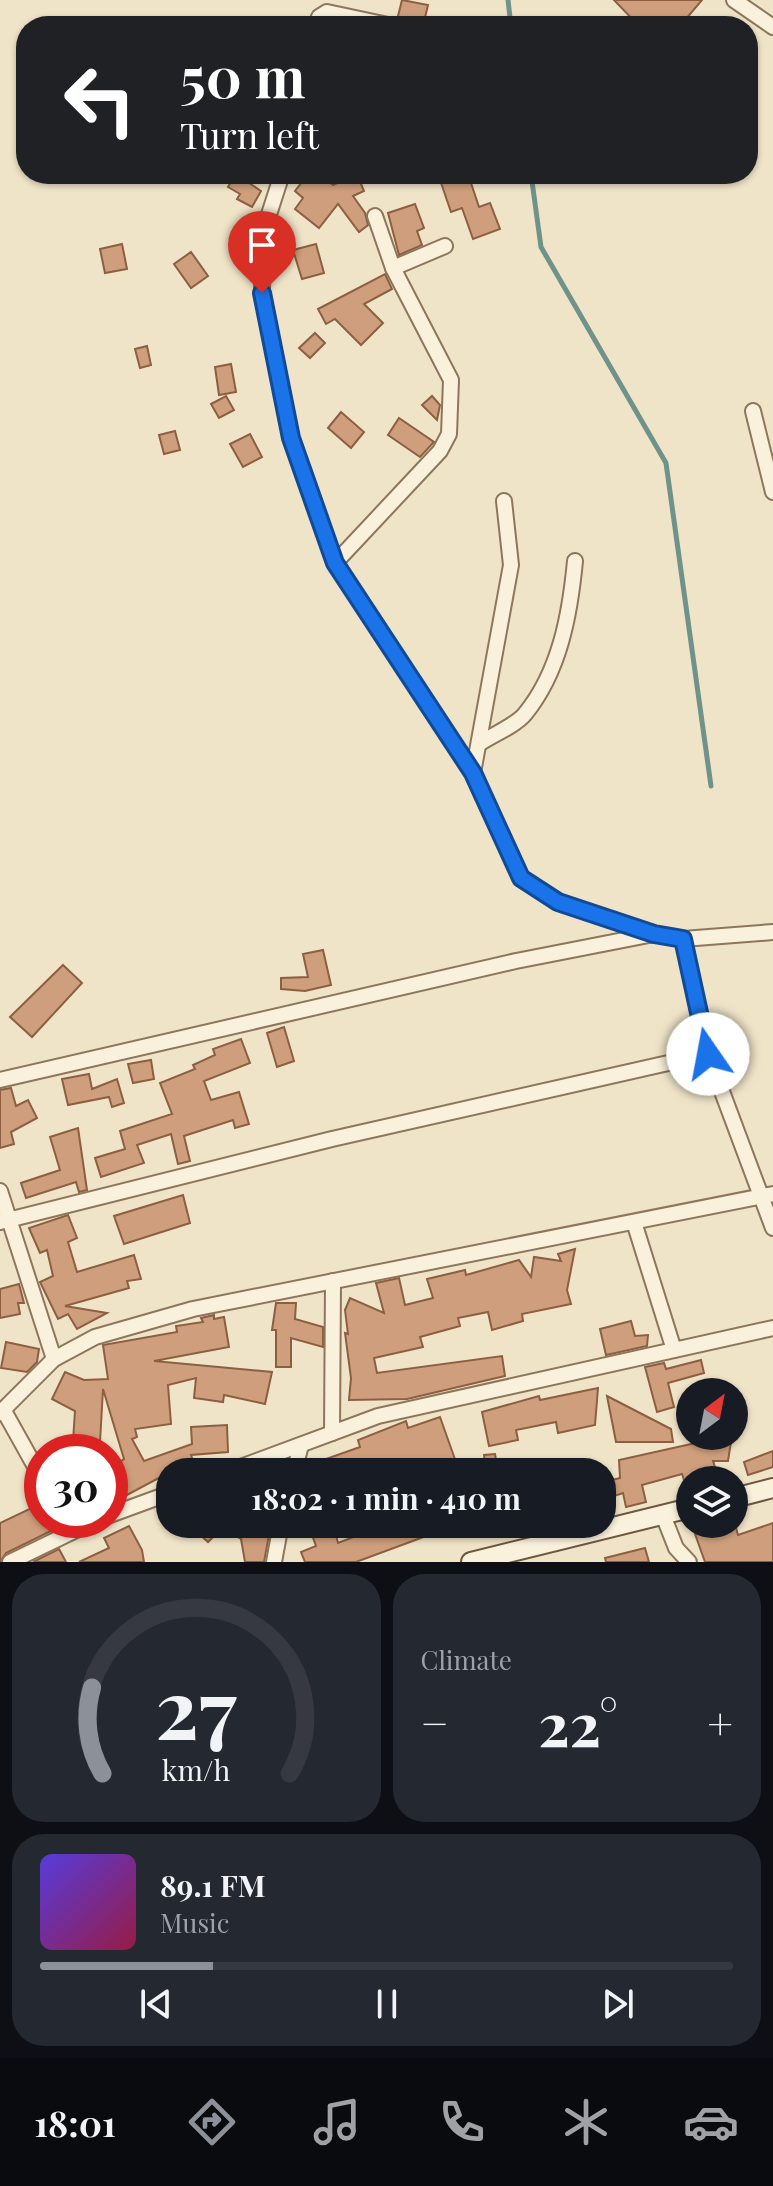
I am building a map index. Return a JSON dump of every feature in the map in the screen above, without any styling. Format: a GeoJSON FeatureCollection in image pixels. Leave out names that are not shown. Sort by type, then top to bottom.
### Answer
{"type":"FeatureCollection","features":[{"type":"Feature","properties":{"kind":"main road"},"geometry":{"type":"LineString","coordinates":[[748,1494],[773,1488]]}},
{"type":"Feature","properties":{"kind":"main road"},"geometry":{"type":"LineString","coordinates":[[471,1562],[676,1512]]}},
{"type":"Feature","properties":{"kind":"street"},"geometry":{"type":"LineString","coordinates":[[734,0],[757,16]]}},
{"type":"Feature","properties":{"kind":"street"},"geometry":{"type":"LineString","coordinates":[[321,16],[327,12],[346,16]]}},
{"type":"Feature","properties":{"kind":"street"},"geometry":{"type":"LineString","coordinates":[[279,184],[263,233],[262,293],[291,438],[335,563],[473,773],[521,878],[558,902],[654,934],[683,939],[773,932]]}},
{"type":"Feature","properties":{"kind":"street"},"geometry":{"type":"LineString","coordinates":[[335,563],[440,451],[449,434],[451,380],[393,268],[375,216]]}},
{"type":"Feature","properties":{"kind":"street"},"geometry":{"type":"LineString","coordinates":[[393,268],[445,246]]}},
{"type":"Feature","properties":{"kind":"street"},"geometry":{"type":"LineString","coordinates":[[753,411],[773,492]]}},
{"type":"Feature","properties":{"kind":"street"},"geometry":{"type":"LineString","coordinates":[[473,773],[511,565],[504,501]]}},
{"type":"Feature","properties":{"kind":"street"},"geometry":{"type":"LineString","coordinates":[[479,744],[524,715],[556,659],[570,609],[575,561]]}},
{"type":"Feature","properties":{"kind":"street"},"geometry":{"type":"LineString","coordinates":[[0,1080],[516,961],[654,934]]}},
{"type":"Feature","properties":{"kind":"street"},"geometry":{"type":"LineString","coordinates":[[683,939],[708,1054],[768,1195],[773,1228]]}},
{"type":"Feature","properties":{"kind":"street"},"geometry":{"type":"LineString","coordinates":[[4,1221],[332,1139],[708,1054]]}},
{"type":"Feature","properties":{"kind":"street"},"geometry":{"type":"LineString","coordinates":[[0,1191],[4,1221],[54,1359]]}},
{"type":"Feature","properties":{"kind":"street"},"geometry":{"type":"LineString","coordinates":[[24,1449],[2,1412],[54,1359],[95,1337],[193,1309],[768,1195]]}},
{"type":"Feature","properties":{"kind":"street"},"geometry":{"type":"LineString","coordinates":[[634,1222],[674,1350]]}},
{"type":"Feature","properties":{"kind":"street"},"geometry":{"type":"LineString","coordinates":[[332,1433],[333,1281]]}},
{"type":"Feature","properties":{"kind":"street"},"geometry":{"type":"LineString","coordinates":[[265,1458],[378,1416],[773,1328]]}},
{"type":"Feature","properties":{"kind":"street"},"geometry":{"type":"LineString","coordinates":[[298,1458],[301,1445]]}},
{"type":"Feature","properties":{"kind":"street"},"geometry":{"type":"LineString","coordinates":[[128,1508],[156,1498]]}},
{"type":"Feature","properties":{"kind":"street"},"geometry":{"type":"LineString","coordinates":[[663,1515],[676,1548],[689,1562]]}},
{"type":"Feature","properties":{"kind":"street"},"geometry":{"type":"LineString","coordinates":[[10,1562],[48,1538]]}},
{"type":"Feature","properties":{"kind":"street"},"geometry":{"type":"LineString","coordinates":[[274,1562],[278,1538]]}},
{"type":"Feature","properties":{"kind":"building"},"geometry":{"type":"Polygon","coordinates":[[[402,0],[428,5],[425,16],[398,16],[402,0]]]}},
{"type":"Feature","properties":{"kind":"building"},"geometry":{"type":"Polygon","coordinates":[[[614,0],[702,0],[688,16],[629,16],[614,0]]]}},
{"type":"Feature","properties":{"kind":"building"},"geometry":{"type":"Polygon","coordinates":[[[230,184],[251,184],[261,191],[252,207],[237,199],[240,194],[228,187],[230,184]]]}},
{"type":"Feature","properties":{"kind":"building"},"geometry":{"type":"Polygon","coordinates":[[[300,184],[361,184],[364,191],[353,196],[365,213],[368,225],[359,232],[338,204],[319,228],[295,209],[303,198],[295,191],[300,184]]]}},
{"type":"Feature","properties":{"kind":"building"},"geometry":{"type":"Polygon","coordinates":[[[441,184],[471,184],[479,207],[490,203],[500,229],[473,239],[462,208],[451,212],[441,184]]]}},
{"type":"Feature","properties":{"kind":"building"},"geometry":{"type":"Polygon","coordinates":[[[415,204],[424,228],[417,231],[422,245],[399,255],[388,213],[415,204]]]}},
{"type":"Feature","properties":{"kind":"building"},"geometry":{"type":"Polygon","coordinates":[[[122,244],[127,269],[105,273],[100,249],[122,244]]]}},
{"type":"Feature","properties":{"kind":"building"},"geometry":{"type":"Polygon","coordinates":[[[316,244],[324,273],[302,279],[293,250],[316,244]]]}},
{"type":"Feature","properties":{"kind":"building"},"geometry":{"type":"Polygon","coordinates":[[[191,252],[208,276],[191,288],[174,264],[191,252]]]}},
{"type":"Feature","properties":{"kind":"building"},"geometry":{"type":"Polygon","coordinates":[[[385,274],[392,289],[364,304],[383,323],[361,345],[335,319],[326,324],[318,309],[385,274]]]}},
{"type":"Feature","properties":{"kind":"building"},"geometry":{"type":"Polygon","coordinates":[[[315,333],[325,343],[310,358],[299,348],[315,333]]]}},
{"type":"Feature","properties":{"kind":"building"},"geometry":{"type":"Polygon","coordinates":[[[147,346],[151,365],[140,368],[135,349],[147,346]]]}},
{"type":"Feature","properties":{"kind":"building"},"geometry":{"type":"Polygon","coordinates":[[[231,364],[236,392],[219,395],[215,367],[231,364]]]}},
{"type":"Feature","properties":{"kind":"building"},"geometry":{"type":"Polygon","coordinates":[[[226,396],[234,410],[219,418],[211,404],[226,396]]]}},
{"type":"Feature","properties":{"kind":"building"},"geometry":{"type":"Polygon","coordinates":[[[432,396],[440,405],[437,420],[422,405],[432,396]]]}},
{"type":"Feature","properties":{"kind":"building"},"geometry":{"type":"Polygon","coordinates":[[[341,412],[364,432],[351,448],[328,428],[341,412]]]}},
{"type":"Feature","properties":{"kind":"building"},"geometry":{"type":"Polygon","coordinates":[[[399,418],[434,442],[420,457],[388,435],[399,418]]]}},
{"type":"Feature","properties":{"kind":"building"},"geometry":{"type":"Polygon","coordinates":[[[175,431],[180,450],[164,454],[159,435],[175,431]]]}},
{"type":"Feature","properties":{"kind":"building"},"geometry":{"type":"Polygon","coordinates":[[[250,434],[262,457],[243,467],[230,444],[250,434]]]}},
{"type":"Feature","properties":{"kind":"building"},"geometry":{"type":"Polygon","coordinates":[[[323,950],[331,985],[305,991],[281,989],[281,978],[308,977],[303,954],[323,950]]]}},
{"type":"Feature","properties":{"kind":"building"},"geometry":{"type":"Polygon","coordinates":[[[63,965],[82,983],[32,1037],[10,1017],[63,965]]]}},
{"type":"Feature","properties":{"kind":"building"},"geometry":{"type":"Polygon","coordinates":[[[284,1027],[294,1061],[277,1067],[267,1033],[284,1027]]]}},
{"type":"Feature","properties":{"kind":"building"},"geometry":{"type":"Polygon","coordinates":[[[241,1039],[250,1063],[204,1081],[211,1100],[239,1092],[249,1124],[235,1128],[233,1120],[184,1136],[190,1161],[178,1164],[171,1134],[137,1145],[144,1163],[101,1177],[95,1158],[125,1149],[120,1131],[172,1114],[160,1083],[195,1069],[193,1065],[215,1055],[213,1049],[241,1039]]]}},
{"type":"Feature","properties":{"kind":"building"},"geometry":{"type":"Polygon","coordinates":[[[151,1060],[154,1079],[133,1083],[128,1064],[151,1060]]]}},
{"type":"Feature","properties":{"kind":"building"},"geometry":{"type":"Polygon","coordinates":[[[89,1074],[92,1089],[117,1079],[124,1103],[112,1107],[109,1097],[68,1105],[62,1079],[89,1074]]]}},
{"type":"Feature","properties":{"kind":"building"},"geometry":{"type":"Polygon","coordinates":[[[11,1088],[16,1106],[28,1100],[37,1118],[11,1132],[14,1144],[0,1148],[0,1090],[11,1088]]]}},
{"type":"Feature","properties":{"kind":"building"},"geometry":{"type":"Polygon","coordinates":[[[78,1128],[87,1190],[79,1192],[76,1182],[26,1198],[21,1183],[60,1170],[50,1137],[78,1128]]]}},
{"type":"Feature","properties":{"kind":"building"},"geometry":{"type":"Polygon","coordinates":[[[183,1195],[190,1223],[124,1244],[114,1216],[183,1195]]]}},
{"type":"Feature","properties":{"kind":"building"},"geometry":{"type":"Polygon","coordinates":[[[68,1215],[77,1238],[68,1242],[77,1272],[134,1255],[141,1279],[127,1281],[129,1288],[65,1306],[107,1313],[77,1329],[68,1314],[58,1319],[40,1282],[53,1276],[47,1250],[40,1253],[29,1228],[68,1215]]]}},
{"type":"Feature","properties":{"kind":"building"},"geometry":{"type":"Polygon","coordinates":[[[575,1249],[567,1290],[571,1304],[522,1314],[523,1321],[492,1330],[488,1312],[458,1318],[460,1326],[420,1337],[423,1347],[374,1358],[377,1373],[502,1356],[505,1376],[407,1399],[349,1400],[351,1378],[345,1310],[350,1298],[384,1313],[376,1283],[399,1278],[405,1305],[433,1298],[427,1279],[465,1270],[466,1275],[519,1260],[531,1277],[534,1257],[561,1261],[558,1254],[575,1249]]]}},
{"type":"Feature","properties":{"kind":"building"},"geometry":{"type":"Polygon","coordinates":[[[19,1284],[24,1303],[18,1303],[20,1314],[0,1318],[0,1289],[19,1284]]]}},
{"type":"Feature","properties":{"kind":"building"},"geometry":{"type":"Polygon","coordinates":[[[276,1303],[296,1303],[295,1319],[323,1327],[323,1347],[291,1338],[291,1367],[276,1367],[276,1330],[272,1330],[276,1303]]]}},
{"type":"Feature","properties":{"kind":"building"},"geometry":{"type":"Polygon","coordinates":[[[214,1315],[214,1319],[224,1317],[229,1347],[154,1361],[272,1372],[265,1404],[224,1395],[223,1402],[194,1398],[196,1378],[168,1385],[171,1424],[135,1429],[137,1437],[132,1439],[144,1461],[192,1444],[191,1427],[227,1425],[228,1452],[191,1455],[192,1458],[156,1458],[156,1479],[128,1494],[128,1434],[116,1434],[103,1389],[100,1434],[73,1434],[75,1411],[52,1399],[65,1372],[84,1380],[108,1379],[103,1345],[177,1332],[176,1326],[203,1322],[201,1318],[214,1315]]]}},
{"type":"Feature","properties":{"kind":"building"},"geometry":{"type":"Polygon","coordinates":[[[631,1321],[635,1336],[648,1335],[647,1346],[606,1355],[600,1329],[631,1321]]]}},
{"type":"Feature","properties":{"kind":"building"},"geometry":{"type":"Polygon","coordinates":[[[6,1342],[39,1349],[37,1362],[27,1372],[1,1368],[6,1342]]]}},
{"type":"Feature","properties":{"kind":"building"},"geometry":{"type":"Polygon","coordinates":[[[701,1360],[704,1373],[676,1378],[668,1383],[674,1407],[657,1412],[645,1367],[664,1363],[666,1369],[701,1360]]]}},
{"type":"Feature","properties":{"kind":"building"},"geometry":{"type":"Polygon","coordinates":[[[598,1388],[595,1425],[558,1433],[556,1422],[516,1430],[518,1440],[489,1446],[482,1412],[539,1396],[540,1400],[598,1388]]]}},
{"type":"Feature","properties":{"kind":"building"},"geometry":{"type":"Polygon","coordinates":[[[607,1396],[671,1429],[673,1442],[616,1442],[607,1396]]]}},
{"type":"Feature","properties":{"kind":"building"},"geometry":{"type":"Polygon","coordinates":[[[440,1417],[455,1458],[329,1458],[360,1447],[358,1440],[406,1421],[408,1428],[440,1417]]]}},
{"type":"Feature","properties":{"kind":"building"},"geometry":{"type":"Polygon","coordinates":[[[676,1447],[676,1450],[730,1450],[728,1461],[713,1461],[715,1466],[676,1466],[676,1476],[642,1485],[646,1502],[626,1507],[623,1493],[616,1495],[616,1479],[620,1478],[619,1460],[676,1447]]]}},
{"type":"Feature","properties":{"kind":"building"},"geometry":{"type":"Polygon","coordinates":[[[773,1451],[773,1467],[748,1475],[748,1466],[744,1462],[773,1451]]]}},
{"type":"Feature","properties":{"kind":"building"},"geometry":{"type":"Polygon","coordinates":[[[24,1512],[24,1538],[37,1538],[6,1553],[0,1562],[0,1523],[24,1512]]]}},
{"type":"Feature","properties":{"kind":"building"},"geometry":{"type":"Polygon","coordinates":[[[773,1523],[773,1562],[705,1562],[696,1538],[748,1538],[748,1532],[773,1523]]]}},
{"type":"Feature","properties":{"kind":"building"},"geometry":{"type":"Polygon","coordinates":[[[128,1526],[142,1550],[144,1562],[79,1562],[109,1548],[104,1538],[128,1538],[128,1526]]]}},
{"type":"Feature","properties":{"kind":"building"},"geometry":{"type":"Polygon","coordinates":[[[268,1538],[264,1562],[245,1562],[241,1539],[268,1538]]]}},
{"type":"Feature","properties":{"kind":"building"},"geometry":{"type":"Polygon","coordinates":[[[313,1538],[337,1538],[338,1543],[351,1538],[421,1538],[356,1562],[305,1562],[301,1552],[316,1546],[313,1538]]]}},
{"type":"Feature","properties":{"kind":"building"},"geometry":{"type":"Polygon","coordinates":[[[645,1548],[649,1562],[606,1562],[605,1558],[645,1548]]]}},
{"type":"Feature","properties":{"kind":"building"},"geometry":{"type":"Polygon","coordinates":[[[59,1549],[66,1562],[33,1562],[59,1549]]]}},
{"type":"Feature","properties":{"kind":"waterway"},"geometry":{"type":"LineString","coordinates":[[508,0],[510,16]]}},
{"type":"Feature","properties":{"kind":"waterway"},"geometry":{"type":"LineString","coordinates":[[532,184],[541,247],[666,463],[711,786]]}},
{"type":"Feature","properties":{"kind":"route"},"geometry":{"type":"LineString","coordinates":[[262,293],[291,438],[335,563],[473,773],[521,878],[558,902],[654,934],[683,939],[708,1054]]}}]}
